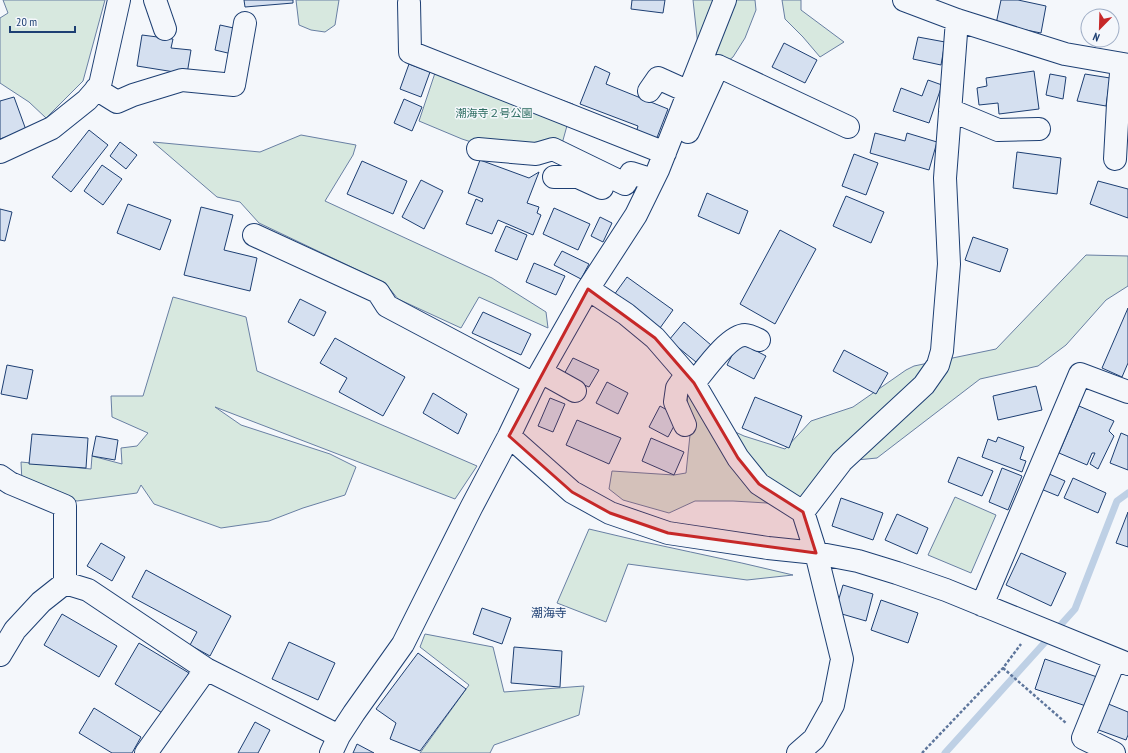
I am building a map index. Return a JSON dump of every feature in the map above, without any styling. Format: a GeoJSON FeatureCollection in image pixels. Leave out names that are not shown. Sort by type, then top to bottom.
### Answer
{"type":"FeatureCollection","features":[{"type":"Feature","properties":{"kind":"street"},"geometry":{"type":"LineString","coordinates":[[0,152],[52,128],[87,100],[100,85],[119,0]]}},
{"type":"Feature","properties":{"kind":"street"},"geometry":{"type":"LineString","coordinates":[[155,0],[165,29]]}},
{"type":"Feature","properties":{"kind":"street"},"geometry":{"type":"LineString","coordinates":[[65,583],[88,590],[206,669],[335,745],[354,713],[403,644],[470,508],[509,436],[537,378],[588,289],[636,214],[653,180],[668,144],[725,0]]}},
{"type":"Feature","properties":{"kind":"street"},"geometry":{"type":"LineString","coordinates":[[904,0],[957,20],[1065,54],[1125,64],[1118,104],[1115,159]]}},
{"type":"Feature","properties":{"kind":"street"},"geometry":{"type":"LineString","coordinates":[[409,3],[410,52],[668,144],[685,136],[718,66],[848,127]]}},
{"type":"Feature","properties":{"kind":"street"},"geometry":{"type":"LineString","coordinates":[[803,512],[842,461],[924,385],[938,365],[942,351],[949,264],[945,178],[957,20]]}},
{"type":"Feature","properties":{"kind":"street"},"geometry":{"type":"LineString","coordinates":[[96,90],[117,102],[133,95],[182,80],[234,85],[245,23]]}},
{"type":"Feature","properties":{"kind":"street"},"geometry":{"type":"LineString","coordinates":[[649,92],[658,78],[689,92]]}},
{"type":"Feature","properties":{"kind":"street"},"geometry":{"type":"LineString","coordinates":[[950,110],[998,130],[1039,129]]}},
{"type":"Feature","properties":{"kind":"street"},"geometry":{"type":"LineString","coordinates":[[478,149],[536,154],[553,149],[625,184],[632,173],[653,180]]}},
{"type":"Feature","properties":{"kind":"street"},"geometry":{"type":"LineString","coordinates":[[554,177],[578,177],[640,206]]}},
{"type":"Feature","properties":{"kind":"street"},"geometry":{"type":"LineString","coordinates":[[254,235],[378,292],[387,306],[537,378],[575,391]]}},
{"type":"Feature","properties":{"kind":"street"},"geometry":{"type":"LineString","coordinates":[[588,289],[626,314],[655,338],[690,379],[738,458],[759,484],[803,512],[816,553],[842,659],[833,705],[814,739],[798,753]]}},
{"type":"Feature","properties":{"kind":"street"},"geometry":{"type":"LineString","coordinates":[[685,425],[675,402],[677,388],[690,379],[735,338],[745,335],[760,340]]}},
{"type":"Feature","properties":{"kind":"street"},"geometry":{"type":"LineString","coordinates":[[982,605],[1080,374],[1128,392]]}},
{"type":"Feature","properties":{"kind":"street"},"geometry":{"type":"LineString","coordinates":[[509,436],[572,492],[610,513],[668,533],[768,548],[816,553],[877,566],[946,590],[1122,662],[1083,738],[1114,753]]}},
{"type":"Feature","properties":{"kind":"street"},"geometry":{"type":"LineString","coordinates":[[0,476],[10,483],[65,506],[65,583]]}},
{"type":"Feature","properties":{"kind":"street"},"geometry":{"type":"LineString","coordinates":[[0,655],[15,630],[41,602],[65,583]]}},
{"type":"Feature","properties":{"kind":"street"},"geometry":{"type":"LineString","coordinates":[[146,753],[206,669]]}},
{"type":"Feature","properties":{"kind":"path"},"geometry":{"type":"LineString","coordinates":[[922,753],[1003,668],[1024,640],[1030,625]]}},
{"type":"Feature","properties":{"kind":"path"},"geometry":{"type":"LineString","coordinates":[[1003,668],[1083,738]]}},
{"type":"Feature","properties":{"kind":"highlighted area"},"geometry":{"type":"Polygon","coordinates":[[[588,289],[655,338],[694,383],[738,458],[759,484],[803,512],[816,553],[668,533],[610,513],[572,492],[509,436],[588,289]]]}},
{"type":"Feature","properties":{"kind":"green space"},"geometry":{"type":"Polygon","coordinates":[[[3,0],[105,0],[83,81],[46,118],[29,102],[0,83],[0,18],[8,13],[3,0]]]}},
{"type":"Feature","properties":{"kind":"green space"},"geometry":{"type":"Polygon","coordinates":[[[296,0],[339,0],[335,25],[325,32],[311,30],[299,25],[296,0]]]}},
{"type":"Feature","properties":{"kind":"green space"},"geometry":{"type":"Polygon","coordinates":[[[693,0],[755,0],[756,10],[745,38],[733,57],[710,75],[698,46],[693,0]]]}},
{"type":"Feature","properties":{"kind":"green space"},"geometry":{"type":"Polygon","coordinates":[[[782,0],[801,0],[801,10],[844,42],[820,57],[785,19],[782,0]]]}},
{"type":"Feature","properties":{"kind":"green space","name":"潮海寺２号公園"},"geometry":{"type":"Polygon","coordinates":[[[440,58],[573,104],[560,151],[490,148],[462,139],[419,121],[440,58]]]}},
{"type":"Feature","properties":{"kind":"green space"},"geometry":{"type":"Polygon","coordinates":[[[301,135],[356,145],[353,155],[325,201],[492,278],[546,312],[548,328],[479,297],[461,328],[398,299],[385,283],[259,223],[240,202],[217,197],[153,142],[260,152],[301,135]]]}},
{"type":"Feature","properties":{"kind":"green space"},"geometry":{"type":"Polygon","coordinates":[[[1086,255],[1128,256],[1128,286],[1106,300],[1066,345],[1038,366],[980,379],[877,458],[846,461],[800,505],[733,501],[695,501],[669,513],[623,500],[609,489],[612,471],[674,475],[686,473],[690,435],[687,394],[718,424],[744,436],[785,449],[811,421],[853,407],[914,366],[996,349],[1086,255]]]}},
{"type":"Feature","properties":{"kind":"green space"},"geometry":{"type":"Polygon","coordinates":[[[173,297],[246,317],[257,371],[477,466],[455,499],[215,407],[241,425],[330,454],[356,467],[345,495],[303,508],[269,521],[221,528],[154,504],[141,485],[137,493],[77,501],[51,494],[22,482],[21,462],[91,469],[92,456],[122,464],[121,448],[137,446],[148,433],[112,417],[111,396],[143,396],[173,297]]]}},
{"type":"Feature","properties":{"kind":"green space"},"geometry":{"type":"Polygon","coordinates":[[[955,497],[996,515],[971,573],[928,555],[955,497]]]}},
{"type":"Feature","properties":{"kind":"green space"},"geometry":{"type":"Polygon","coordinates":[[[589,529],[793,575],[747,580],[628,564],[606,622],[557,603],[589,529]]]}},
{"type":"Feature","properties":{"kind":"green space"},"geometry":{"type":"Polygon","coordinates":[[[425,634],[493,647],[504,692],[584,686],[579,715],[494,745],[490,753],[420,753],[469,685],[420,647],[425,634]]]}},
{"type":"Feature","properties":{"kind":"building"},"geometry":{"type":"Polygon","coordinates":[[[244,0],[293,0],[293,3],[245,7],[244,0]]]}},
{"type":"Feature","properties":{"kind":"building"},"geometry":{"type":"Polygon","coordinates":[[[632,0],[665,0],[663,13],[631,9],[632,0]]]}},
{"type":"Feature","properties":{"kind":"building"},"geometry":{"type":"Polygon","coordinates":[[[1001,0],[1018,0],[1046,6],[1041,33],[996,24],[1001,0]]]}},
{"type":"Feature","properties":{"kind":"building"},"geometry":{"type":"Polygon","coordinates":[[[220,25],[238,29],[232,54],[215,50],[220,25]]]}},
{"type":"Feature","properties":{"kind":"building"},"geometry":{"type":"Polygon","coordinates":[[[142,35],[173,39],[171,48],[191,50],[187,74],[137,66],[142,35]]]}},
{"type":"Feature","properties":{"kind":"building"},"geometry":{"type":"Polygon","coordinates":[[[918,37],[945,42],[941,65],[913,59],[918,37]]]}},
{"type":"Feature","properties":{"kind":"building"},"geometry":{"type":"Polygon","coordinates":[[[784,43],[817,60],[805,83],[772,67],[784,43]]]}},
{"type":"Feature","properties":{"kind":"building"},"geometry":{"type":"Polygon","coordinates":[[[409,64],[430,72],[421,97],[400,89],[409,64]]]}},
{"type":"Feature","properties":{"kind":"building"},"geometry":{"type":"Polygon","coordinates":[[[595,66],[610,73],[606,84],[668,109],[656,140],[636,133],[638,126],[580,104],[595,66]]]}},
{"type":"Feature","properties":{"kind":"building"},"geometry":{"type":"Polygon","coordinates":[[[1034,71],[1039,109],[999,114],[998,103],[979,105],[977,88],[987,86],[986,78],[1034,71]]]}},
{"type":"Feature","properties":{"kind":"building"},"geometry":{"type":"Polygon","coordinates":[[[1050,74],[1066,77],[1063,99],[1046,95],[1050,74]]]}},
{"type":"Feature","properties":{"kind":"building"},"geometry":{"type":"Polygon","coordinates":[[[1085,74],[1110,78],[1106,106],[1077,101],[1085,74]]]}},
{"type":"Feature","properties":{"kind":"building"},"geometry":{"type":"Polygon","coordinates":[[[928,80],[942,85],[929,123],[893,111],[901,88],[922,96],[928,80]]]}},
{"type":"Feature","properties":{"kind":"building"},"geometry":{"type":"Polygon","coordinates":[[[14,97],[26,130],[0,139],[0,101],[14,97]]]}},
{"type":"Feature","properties":{"kind":"building"},"geometry":{"type":"Polygon","coordinates":[[[404,99],[422,107],[412,131],[394,123],[404,99]]]}},
{"type":"Feature","properties":{"kind":"building"},"geometry":{"type":"Polygon","coordinates":[[[89,130],[108,145],[71,192],[52,177],[89,130]]]}},
{"type":"Feature","properties":{"kind":"building"},"geometry":{"type":"Polygon","coordinates":[[[875,133],[905,141],[907,133],[937,142],[929,170],[870,153],[875,133]]]}},
{"type":"Feature","properties":{"kind":"building"},"geometry":{"type":"Polygon","coordinates":[[[120,142],[137,155],[126,169],[110,156],[120,142]]]}},
{"type":"Feature","properties":{"kind":"building"},"geometry":{"type":"Polygon","coordinates":[[[1017,152],[1061,158],[1057,194],[1013,188],[1017,152]]]}},
{"type":"Feature","properties":{"kind":"building"},"geometry":{"type":"Polygon","coordinates":[[[854,154],[878,163],[866,195],[842,186],[854,154]]]}},
{"type":"Feature","properties":{"kind":"building"},"geometry":{"type":"Polygon","coordinates":[[[480,160],[529,178],[539,172],[527,203],[539,207],[537,213],[541,215],[533,235],[498,220],[492,234],[466,224],[476,199],[482,202],[483,199],[468,193],[480,160]]]}},
{"type":"Feature","properties":{"kind":"building"},"geometry":{"type":"Polygon","coordinates":[[[362,161],[407,181],[393,214],[347,194],[362,161]]]}},
{"type":"Feature","properties":{"kind":"building"},"geometry":{"type":"Polygon","coordinates":[[[102,165],[122,179],[103,205],[84,191],[102,165]]]}},
{"type":"Feature","properties":{"kind":"building"},"geometry":{"type":"Polygon","coordinates":[[[421,180],[443,191],[424,229],[402,217],[421,180]]]}},
{"type":"Feature","properties":{"kind":"building"},"geometry":{"type":"Polygon","coordinates":[[[1098,181],[1128,189],[1128,218],[1090,204],[1098,181]]]}},
{"type":"Feature","properties":{"kind":"building"},"geometry":{"type":"Polygon","coordinates":[[[707,193],[748,211],[739,234],[698,216],[707,193]]]}},
{"type":"Feature","properties":{"kind":"building"},"geometry":{"type":"Polygon","coordinates":[[[846,196],[884,212],[871,243],[833,226],[846,196]]]}},
{"type":"Feature","properties":{"kind":"building"},"geometry":{"type":"Polygon","coordinates":[[[128,204],[171,220],[160,250],[117,233],[128,204]]]}},
{"type":"Feature","properties":{"kind":"building"},"geometry":{"type":"Polygon","coordinates":[[[201,207],[233,215],[224,250],[257,258],[250,291],[184,275],[201,207]]]}},
{"type":"Feature","properties":{"kind":"building"},"geometry":{"type":"Polygon","coordinates":[[[554,208],[590,224],[578,250],[543,234],[554,208]]]}},
{"type":"Feature","properties":{"kind":"building"},"geometry":{"type":"Polygon","coordinates":[[[0,209],[12,212],[5,241],[0,240],[0,209]]]}},
{"type":"Feature","properties":{"kind":"building"},"geometry":{"type":"Polygon","coordinates":[[[600,217],[612,223],[603,242],[591,236],[600,217]]]}},
{"type":"Feature","properties":{"kind":"building"},"geometry":{"type":"Polygon","coordinates":[[[506,226],[527,235],[517,260],[495,251],[506,226]]]}},
{"type":"Feature","properties":{"kind":"building"},"geometry":{"type":"Polygon","coordinates":[[[780,230],[816,249],[775,324],[740,304],[780,230]]]}},
{"type":"Feature","properties":{"kind":"building"},"geometry":{"type":"Polygon","coordinates":[[[973,237],[1008,249],[1000,272],[965,260],[973,237]]]}},
{"type":"Feature","properties":{"kind":"building"},"geometry":{"type":"Polygon","coordinates":[[[562,251],[589,264],[581,279],[554,265],[562,251]]]}},
{"type":"Feature","properties":{"kind":"building"},"geometry":{"type":"Polygon","coordinates":[[[534,263],[565,276],[556,295],[526,282],[534,263]]]}},
{"type":"Feature","properties":{"kind":"building"},"geometry":{"type":"Polygon","coordinates":[[[627,277],[673,310],[660,328],[614,295],[627,277]]]}},
{"type":"Feature","properties":{"kind":"building"},"geometry":{"type":"Polygon","coordinates":[[[300,299],[326,312],[314,336],[288,322],[300,299]]]}},
{"type":"Feature","properties":{"kind":"building"},"geometry":{"type":"Polygon","coordinates":[[[1128,308],[1128,363],[1122,377],[1102,368],[1128,308]]]}},
{"type":"Feature","properties":{"kind":"building"},"geometry":{"type":"Polygon","coordinates":[[[483,312],[531,334],[521,355],[472,333],[483,312]]]}},
{"type":"Feature","properties":{"kind":"building"},"geometry":{"type":"Polygon","coordinates":[[[684,322],[711,345],[696,362],[669,340],[684,322]]]}},
{"type":"Feature","properties":{"kind":"building"},"geometry":{"type":"Polygon","coordinates":[[[335,338],[405,377],[383,416],[339,392],[347,378],[320,363],[335,338]]]}},
{"type":"Feature","properties":{"kind":"building"},"geometry":{"type":"Polygon","coordinates":[[[739,342],[766,356],[754,379],[727,365],[739,342]]]}},
{"type":"Feature","properties":{"kind":"building"},"geometry":{"type":"Polygon","coordinates":[[[844,350],[888,373],[876,394],[833,371],[844,350]]]}},
{"type":"Feature","properties":{"kind":"building"},"geometry":{"type":"Polygon","coordinates":[[[573,358],[599,370],[589,387],[563,376],[573,358]]]}},
{"type":"Feature","properties":{"kind":"building"},"geometry":{"type":"Polygon","coordinates":[[[7,365],[33,370],[27,399],[1,394],[7,365]]]}},
{"type":"Feature","properties":{"kind":"building"},"geometry":{"type":"Polygon","coordinates":[[[607,382],[628,393],[618,414],[596,403],[607,382]]]}},
{"type":"Feature","properties":{"kind":"building"},"geometry":{"type":"Polygon","coordinates":[[[1036,386],[1042,410],[998,420],[993,396],[1036,386]]]}},
{"type":"Feature","properties":{"kind":"building"},"geometry":{"type":"Polygon","coordinates":[[[433,393],[467,414],[458,434],[423,413],[433,393]]]}},
{"type":"Feature","properties":{"kind":"building"},"geometry":{"type":"Polygon","coordinates":[[[755,397],[802,416],[789,448],[742,428],[755,397]]]}},
{"type":"Feature","properties":{"kind":"building"},"geometry":{"type":"Polygon","coordinates":[[[550,398],[565,404],[553,432],[538,426],[550,398]]]}},
{"type":"Feature","properties":{"kind":"building"},"geometry":{"type":"Polygon","coordinates":[[[660,406],[679,417],[668,437],[649,427],[660,406]]]}},
{"type":"Feature","properties":{"kind":"building"},"geometry":{"type":"Polygon","coordinates":[[[1079,406],[1114,421],[1109,431],[1114,436],[1098,469],[1090,464],[1095,453],[1092,453],[1087,465],[1059,453],[1079,406]]]}},
{"type":"Feature","properties":{"kind":"building"},"geometry":{"type":"Polygon","coordinates":[[[577,420],[621,438],[609,464],[566,445],[577,420]]]}},
{"type":"Feature","properties":{"kind":"building"},"geometry":{"type":"Polygon","coordinates":[[[1121,433],[1128,436],[1128,470],[1110,463],[1121,433]]]}},
{"type":"Feature","properties":{"kind":"building"},"geometry":{"type":"Polygon","coordinates":[[[32,434],[88,438],[86,468],[29,464],[32,434]]]}},
{"type":"Feature","properties":{"kind":"building"},"geometry":{"type":"Polygon","coordinates":[[[96,436],[118,440],[115,460],[92,456],[96,436]]]}},
{"type":"Feature","properties":{"kind":"building"},"geometry":{"type":"Polygon","coordinates":[[[998,437],[1024,447],[1020,459],[1026,461],[1022,472],[982,457],[988,439],[996,442],[998,437]]]}},
{"type":"Feature","properties":{"kind":"building"},"geometry":{"type":"Polygon","coordinates":[[[651,438],[684,452],[674,475],[642,461],[651,438]]]}},
{"type":"Feature","properties":{"kind":"building"},"geometry":{"type":"Polygon","coordinates":[[[958,457],[993,471],[982,496],[948,482],[958,457]]]}},
{"type":"Feature","properties":{"kind":"building"},"geometry":{"type":"Polygon","coordinates":[[[1002,468],[1022,476],[1008,510],[989,502],[1002,468]]]}},
{"type":"Feature","properties":{"kind":"building"},"geometry":{"type":"Polygon","coordinates":[[[1047,473],[1065,481],[1058,496],[1041,489],[1047,473]]]}},
{"type":"Feature","properties":{"kind":"building"},"geometry":{"type":"Polygon","coordinates":[[[1073,478],[1106,493],[1098,513],[1064,498],[1073,478]]]}},
{"type":"Feature","properties":{"kind":"building"},"geometry":{"type":"Polygon","coordinates":[[[841,498],[883,513],[873,540],[832,526],[841,498]]]}},
{"type":"Feature","properties":{"kind":"building"},"geometry":{"type":"Polygon","coordinates":[[[1128,512],[1128,547],[1116,543],[1128,512]]]}},
{"type":"Feature","properties":{"kind":"building"},"geometry":{"type":"Polygon","coordinates":[[[897,514],[928,528],[917,554],[885,540],[897,514]]]}},
{"type":"Feature","properties":{"kind":"building"},"geometry":{"type":"Polygon","coordinates":[[[101,543],[125,557],[112,581],[87,566],[101,543]]]}},
{"type":"Feature","properties":{"kind":"building"},"geometry":{"type":"Polygon","coordinates":[[[1021,553],[1066,573],[1051,606],[1006,585],[1021,553]]]}},
{"type":"Feature","properties":{"kind":"building"},"geometry":{"type":"Polygon","coordinates":[[[146,570],[231,616],[210,656],[190,645],[197,632],[132,597],[146,570]]]}},
{"type":"Feature","properties":{"kind":"building"},"geometry":{"type":"Polygon","coordinates":[[[843,585],[873,594],[866,621],[835,612],[843,585]]]}},
{"type":"Feature","properties":{"kind":"building"},"geometry":{"type":"Polygon","coordinates":[[[881,600],[918,613],[908,643],[871,630],[881,600]]]}},
{"type":"Feature","properties":{"kind":"building"},"geometry":{"type":"Polygon","coordinates":[[[482,608],[511,618],[502,644],[473,634],[482,608]]]}},
{"type":"Feature","properties":{"kind":"building"},"geometry":{"type":"Polygon","coordinates":[[[62,614],[117,646],[99,677],[44,645],[62,614]]]}},
{"type":"Feature","properties":{"kind":"building"},"geometry":{"type":"Polygon","coordinates":[[[289,642],[335,663],[318,700],[272,679],[289,642]]]}},
{"type":"Feature","properties":{"kind":"building"},"geometry":{"type":"Polygon","coordinates":[[[139,643],[189,673],[164,714],[115,684],[139,643]]]}},
{"type":"Feature","properties":{"kind":"building"},"geometry":{"type":"Polygon","coordinates":[[[514,647],[562,651],[560,687],[511,683],[514,647]]]}},
{"type":"Feature","properties":{"kind":"building"},"geometry":{"type":"Polygon","coordinates":[[[418,653],[466,689],[420,751],[390,739],[396,723],[376,709],[418,653]]]}},
{"type":"Feature","properties":{"kind":"building"},"geometry":{"type":"Polygon","coordinates":[[[1045,659],[1100,678],[1089,707],[1035,689],[1045,659]]]}},
{"type":"Feature","properties":{"kind":"building"},"geometry":{"type":"Polygon","coordinates":[[[1106,703],[1128,712],[1128,735],[1126,740],[1096,729],[1106,703]]]}},
{"type":"Feature","properties":{"kind":"building"},"geometry":{"type":"Polygon","coordinates":[[[94,708],[141,737],[132,753],[112,753],[79,733],[94,708]]]}},
{"type":"Feature","properties":{"kind":"building"},"geometry":{"type":"Polygon","coordinates":[[[255,722],[270,730],[258,753],[238,753],[255,722]]]}},
{"type":"Feature","properties":{"kind":"building"},"geometry":{"type":"Polygon","coordinates":[[[357,744],[374,753],[353,753],[357,744]]]}},
{"type":"Feature","properties":{"kind":"waterway"},"geometry":{"type":"LineString","coordinates":[[945,753],[1075,609],[1117,501],[1128,493]]}},
{"type":"Feature","properties":{"kind":"district","name":"潮海寺"},"geometry":{"type":"Point","coordinates":[549,613]}}]}
